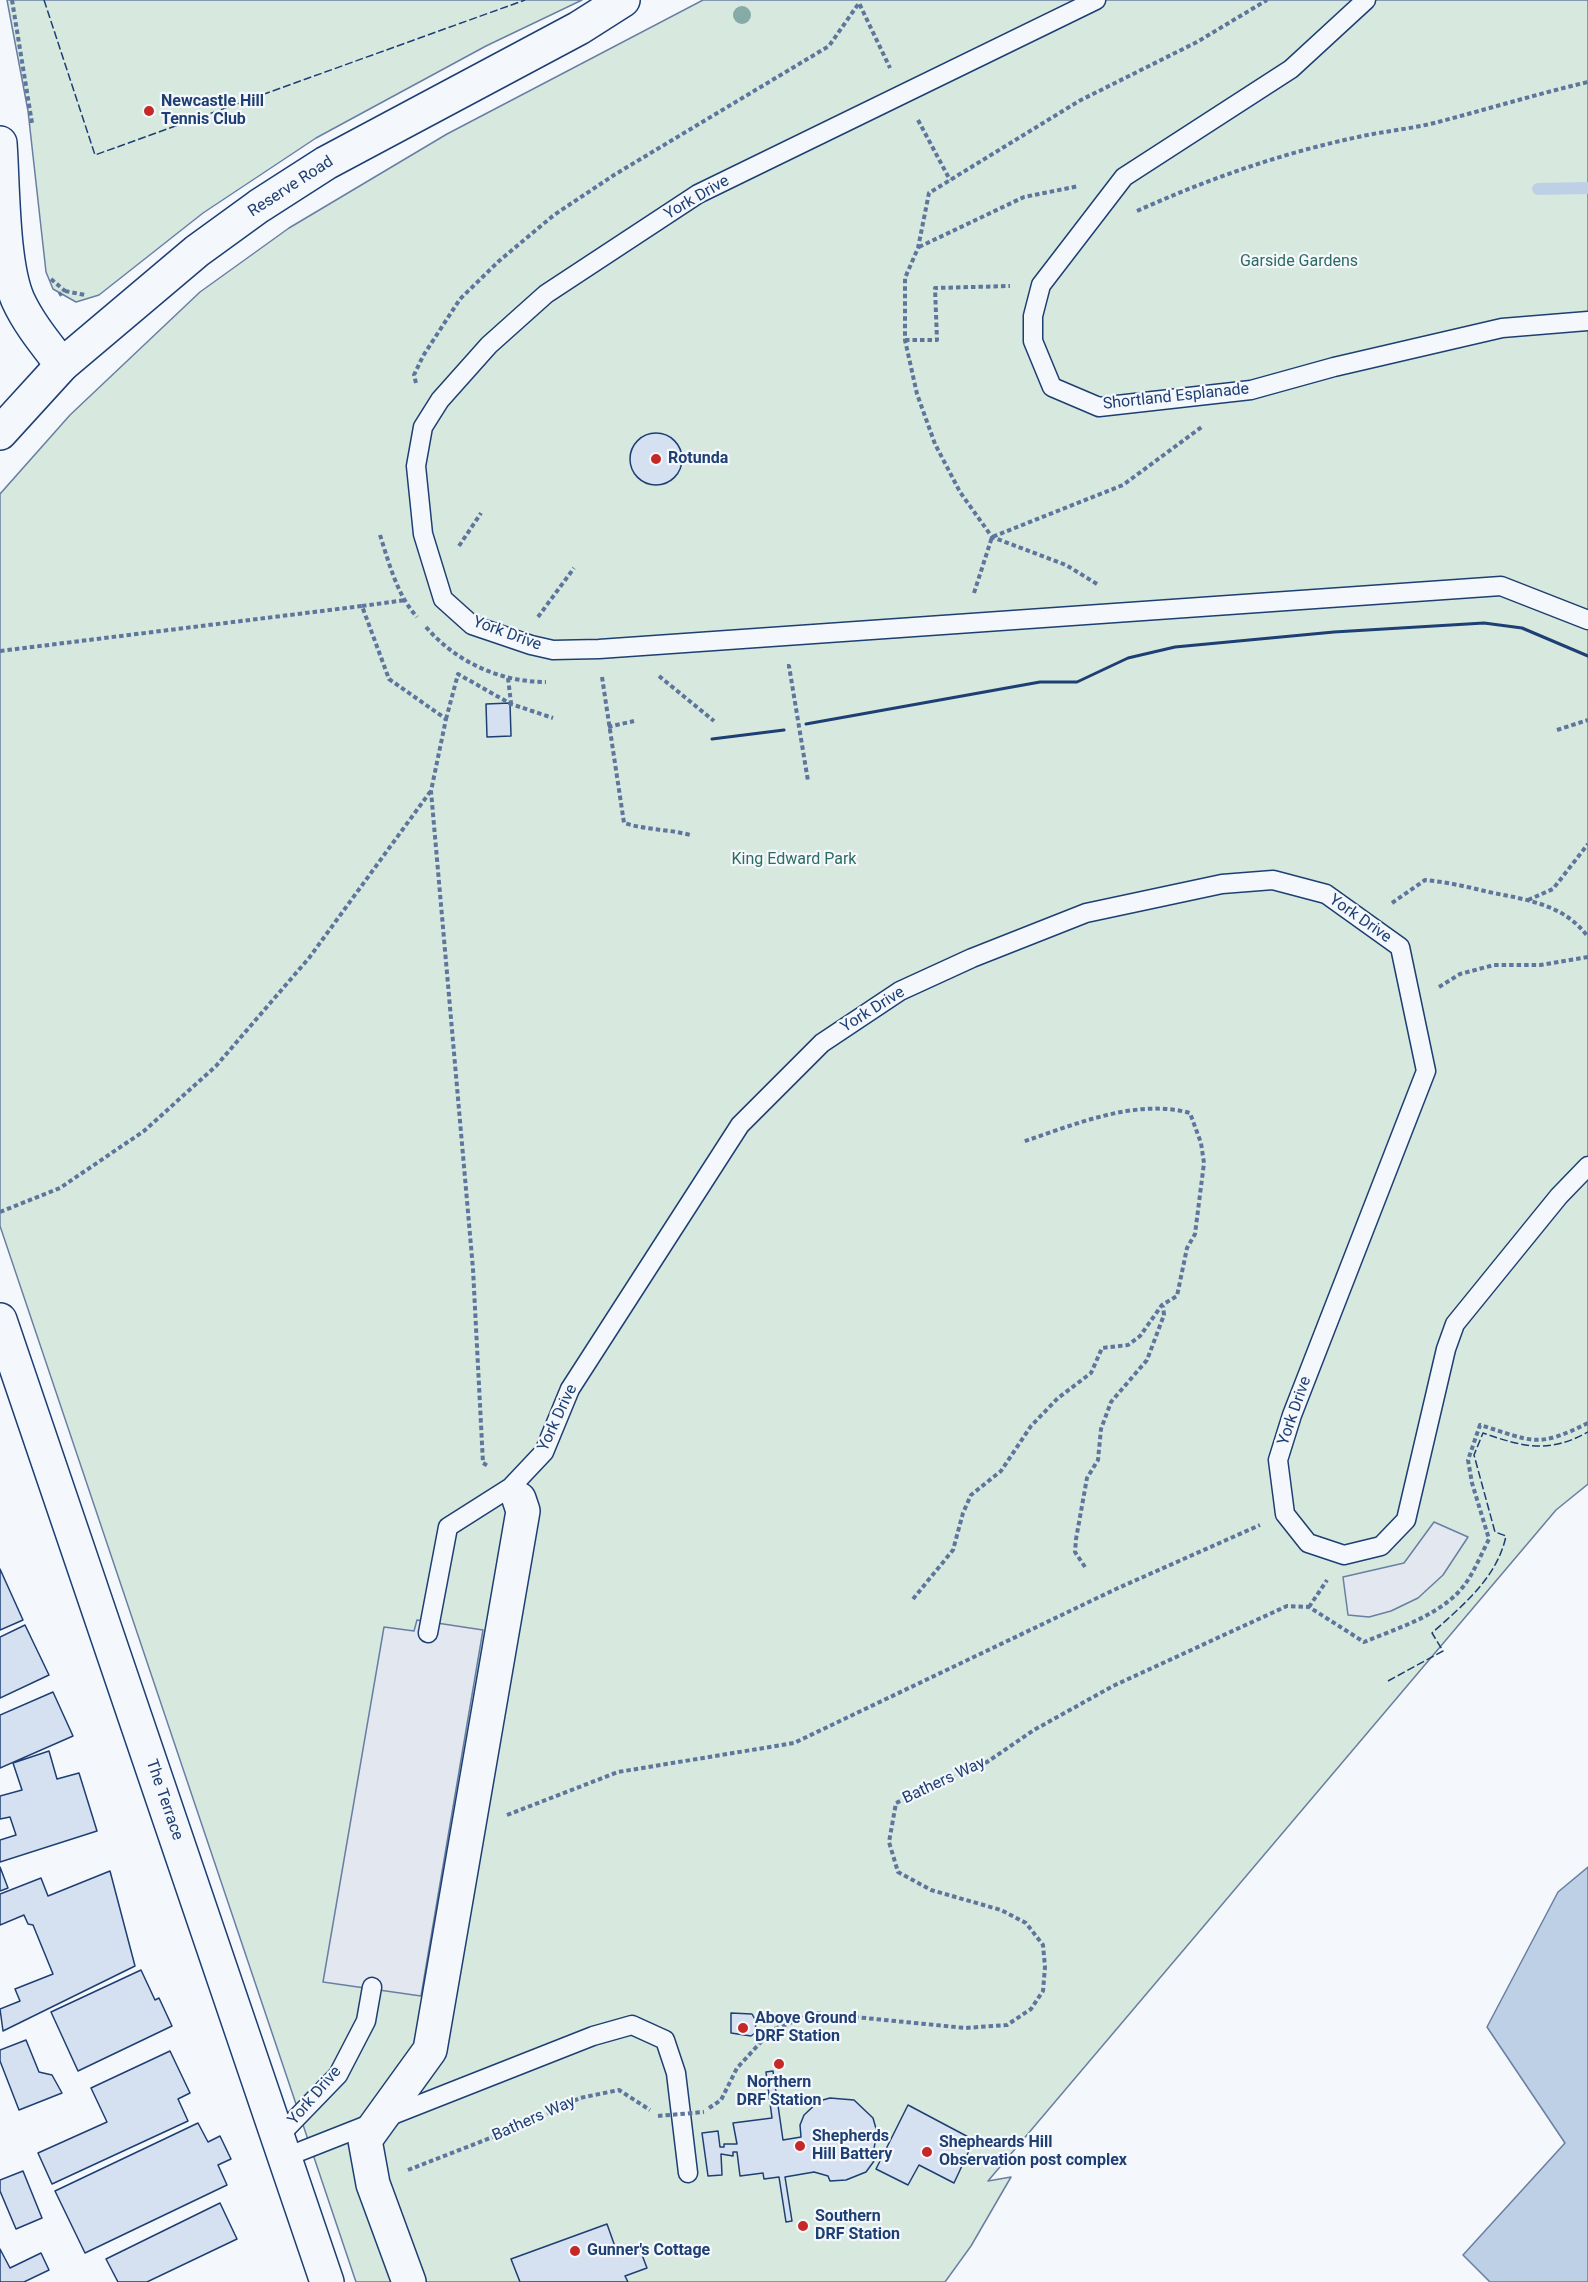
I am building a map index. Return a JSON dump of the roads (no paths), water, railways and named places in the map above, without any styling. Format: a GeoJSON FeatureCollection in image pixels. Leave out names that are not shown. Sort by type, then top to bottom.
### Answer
{"type":"FeatureCollection","features":[{"type":"Feature","properties":{"kind":"street","name":"Reserve Road"},"geometry":{"type":"LineString","coordinates":[[0,433],[62,365],[197,251],[259,206],[326,163],[579,28],[623,0]]}},
{"type":"Feature","properties":{"kind":"street"},"geometry":{"type":"LineString","coordinates":[[0,142],[10,271],[17,298],[30,322],[62,365]]}},
{"type":"Feature","properties":{"kind":"street","name":"The Terrace"},"geometry":{"type":"LineString","coordinates":[[0,1320],[327,2282]]}},
{"type":"Feature","properties":{"kind":"street"},"geometry":{"type":"LineString","coordinates":[[409,2282],[373,2184],[365,2140],[430,2050],[524,1511],[515,1493]]}},
{"type":"Feature","properties":{"kind":"lane","name":"York Drive"},"geometry":{"type":"LineString","coordinates":[[1096,0],[698,194],[546,294],[489,345],[440,400],[423,428],[416,466],[423,534],[443,599],[472,625],[520,642],[553,650],[599,649],[1501,586],[1588,620]]}},
{"type":"Feature","properties":{"kind":"lane","name":"Shortland Esplanade"},"geometry":{"type":"LineString","coordinates":[[1366,0],[1291,69],[1124,177],[1041,285],[1033,316],[1033,341],[1052,387],[1100,407],[1251,390],[1345,364],[1502,328],[1588,321]]}},
{"type":"Feature","properties":{"kind":"lane","name":"York Drive"},"geometry":{"type":"LineString","coordinates":[[429,1633],[448,1527],[515,1493],[544,1452],[570,1389],[740,1125],[822,1043],[890,997],[972,958],[1086,913],[1222,884],[1272,880],[1326,894],[1400,947],[1426,1071],[1292,1414],[1278,1460],[1285,1514],[1308,1543],[1344,1555],[1381,1546],[1406,1520],[1446,1349],[1455,1324],[1559,1196],[1588,1166]]}},
{"type":"Feature","properties":{"kind":"lane","name":"York Drive"},"geometry":{"type":"LineString","coordinates":[[282,2146],[338,2075],[366,2021],[372,1987]]}},
{"type":"Feature","properties":{"kind":"lane"},"geometry":{"type":"LineString","coordinates":[[282,2146],[376,2122],[593,2036],[632,2025],[665,2040],[676,2073],[688,2173]]}},
{"type":"Feature","properties":{"kind":"water"},"geometry":{"type":"Polygon","coordinates":[[[1588,1867],[1588,2282],[1490,2282],[1463,2255],[1565,2143],[1487,2027],[1558,1892],[1588,1867]]]}},
{"type":"Feature","properties":{"kind":"waterway"},"geometry":{"type":"LineString","coordinates":[[1538,189],[1588,188]]}},
{"type":"Feature","properties":{"kind":"place","name":"Newcastle Hill Tennis Club"},"geometry":{"type":"Point","coordinates":[149,111]}},
{"type":"Feature","properties":{"kind":"place","name":"Rotunda"},"geometry":{"type":"Point","coordinates":[656,459]}},
{"type":"Feature","properties":{"kind":"place","name":"Above Ground DRF Station"},"geometry":{"type":"Point","coordinates":[743,2028]}},
{"type":"Feature","properties":{"kind":"place","name":"Northern DRF Station"},"geometry":{"type":"Point","coordinates":[779,2064]}},
{"type":"Feature","properties":{"kind":"place","name":"Shepherds Hill Battery"},"geometry":{"type":"Point","coordinates":[800,2146]}},
{"type":"Feature","properties":{"kind":"place","name":"Shepheards Hill Observation post complex"},"geometry":{"type":"Point","coordinates":[927,2152]}},
{"type":"Feature","properties":{"kind":"place","name":"Southern DRF Station"},"geometry":{"type":"Point","coordinates":[803,2226]}},
{"type":"Feature","properties":{"kind":"place","name":"Gunner's Cottage"},"geometry":{"type":"Point","coordinates":[575,2251]}},
{"type":"Feature","properties":{"kind":"park label","name":"Garside Gardens"},"geometry":{"type":"Point","coordinates":[1299,262]}},
{"type":"Feature","properties":{"kind":"park label","name":"King Edward Park"},"geometry":{"type":"Point","coordinates":[794,860]}}]}
